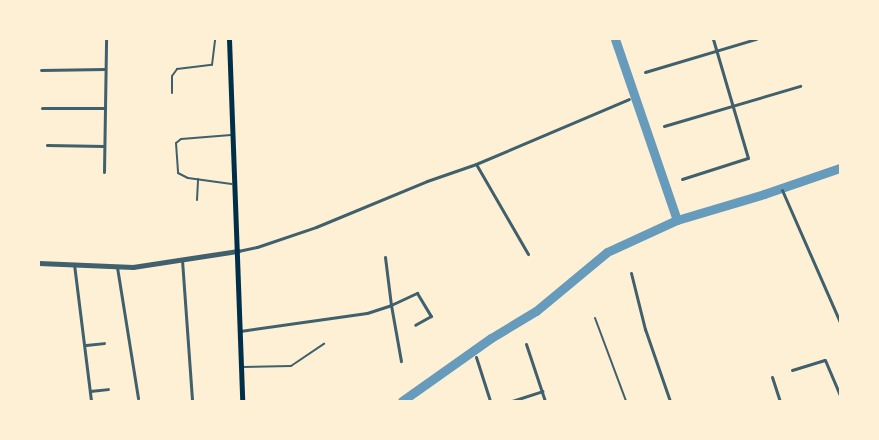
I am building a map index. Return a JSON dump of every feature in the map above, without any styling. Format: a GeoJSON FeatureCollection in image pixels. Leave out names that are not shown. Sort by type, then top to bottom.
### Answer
{"type":"FeatureCollection","features":[{"type":"Feature","properties":{"kind":"main road"},"geometry":{"type":"LineString","coordinates":[[230,39],[242,401]]}},
{"type":"Feature","properties":{"kind":"street"},"geometry":{"type":"LineString","coordinates":[[104,172],[106,39]]}},
{"type":"Feature","properties":{"kind":"street"},"geometry":{"type":"LineString","coordinates":[[682,179],[747,160],[748,156],[713,39]]}},
{"type":"Feature","properties":{"kind":"street"},"geometry":{"type":"LineString","coordinates":[[645,72],[756,39]]}},
{"type":"Feature","properties":{"kind":"street"},"geometry":{"type":"LineString","coordinates":[[41,70],[105,69]]}},
{"type":"Feature","properties":{"kind":"street"},"geometry":{"type":"LineString","coordinates":[[664,126],[800,86]]}},
{"type":"Feature","properties":{"kind":"street"},"geometry":{"type":"LineString","coordinates":[[39,263],[117,267],[257,247],[316,227],[427,181],[476,164],[629,99]]}},
{"type":"Feature","properties":{"kind":"street"},"geometry":{"type":"LineString","coordinates":[[42,108],[105,108]]}},
{"type":"Feature","properties":{"kind":"street"},"geometry":{"type":"LineString","coordinates":[[47,145],[104,146]]}},
{"type":"Feature","properties":{"kind":"street"},"geometry":{"type":"LineString","coordinates":[[476,164],[528,254]]}},
{"type":"Feature","properties":{"kind":"street"},"geometry":{"type":"LineString","coordinates":[[782,190],[840,322]]}},
{"type":"Feature","properties":{"kind":"street"},"geometry":{"type":"LineString","coordinates":[[385,257],[391,306],[401,361]]}},
{"type":"Feature","properties":{"kind":"street"},"geometry":{"type":"LineString","coordinates":[[182,259],[192,401]]}},
{"type":"Feature","properties":{"kind":"street"},"geometry":{"type":"LineString","coordinates":[[74,264],[86,345],[91,401]]}},
{"type":"Feature","properties":{"kind":"street"},"geometry":{"type":"LineString","coordinates":[[117,267],[138,398]]}},
{"type":"Feature","properties":{"kind":"street"},"geometry":{"type":"LineString","coordinates":[[631,273],[645,329],[670,401]]}},
{"type":"Feature","properties":{"kind":"street"},"geometry":{"type":"LineString","coordinates":[[240,331],[367,313],[391,306],[419,293],[431,316],[415,325]]}},
{"type":"Feature","properties":{"kind":"street"},"geometry":{"type":"LineString","coordinates":[[86,345],[104,343]]}},
{"type":"Feature","properties":{"kind":"street"},"geometry":{"type":"LineString","coordinates":[[526,344],[545,401]]}},
{"type":"Feature","properties":{"kind":"street"},"geometry":{"type":"LineString","coordinates":[[476,357],[490,401]]}},
{"type":"Feature","properties":{"kind":"street"},"geometry":{"type":"LineString","coordinates":[[792,370],[825,360],[840,396]]}},
{"type":"Feature","properties":{"kind":"street"},"geometry":{"type":"LineString","coordinates":[[772,377],[780,401]]}},
{"type":"Feature","properties":{"kind":"street"},"geometry":{"type":"LineString","coordinates":[[90,391],[108,389]]}},
{"type":"Feature","properties":{"kind":"street"},"geometry":{"type":"LineString","coordinates":[[512,401],[542,391]]}},
{"type":"Feature","properties":{"kind":"lane"},"geometry":{"type":"LineString","coordinates":[[172,93],[172,76],[176,69],[212,65],[215,39]]}},
{"type":"Feature","properties":{"kind":"lane"},"geometry":{"type":"LineString","coordinates":[[233,135],[178,140],[176,143],[178,173],[198,179],[235,184]]}},
{"type":"Feature","properties":{"kind":"lane"},"geometry":{"type":"LineString","coordinates":[[196,200],[198,179]]}},
{"type":"Feature","properties":{"kind":"lane"},"geometry":{"type":"LineString","coordinates":[[595,318],[626,401]]}},
{"type":"Feature","properties":{"kind":"lane"},"geometry":{"type":"LineString","coordinates":[[241,367],[291,366],[324,344]]}},
{"type":"Feature","properties":{"kind":"waterway"},"geometry":{"type":"LineString","coordinates":[[615,39],[677,220]]}},
{"type":"Feature","properties":{"kind":"waterway"},"geometry":{"type":"LineString","coordinates":[[402,401],[491,338],[536,311],[607,252],[677,220],[764,194],[840,168]]}}]}
